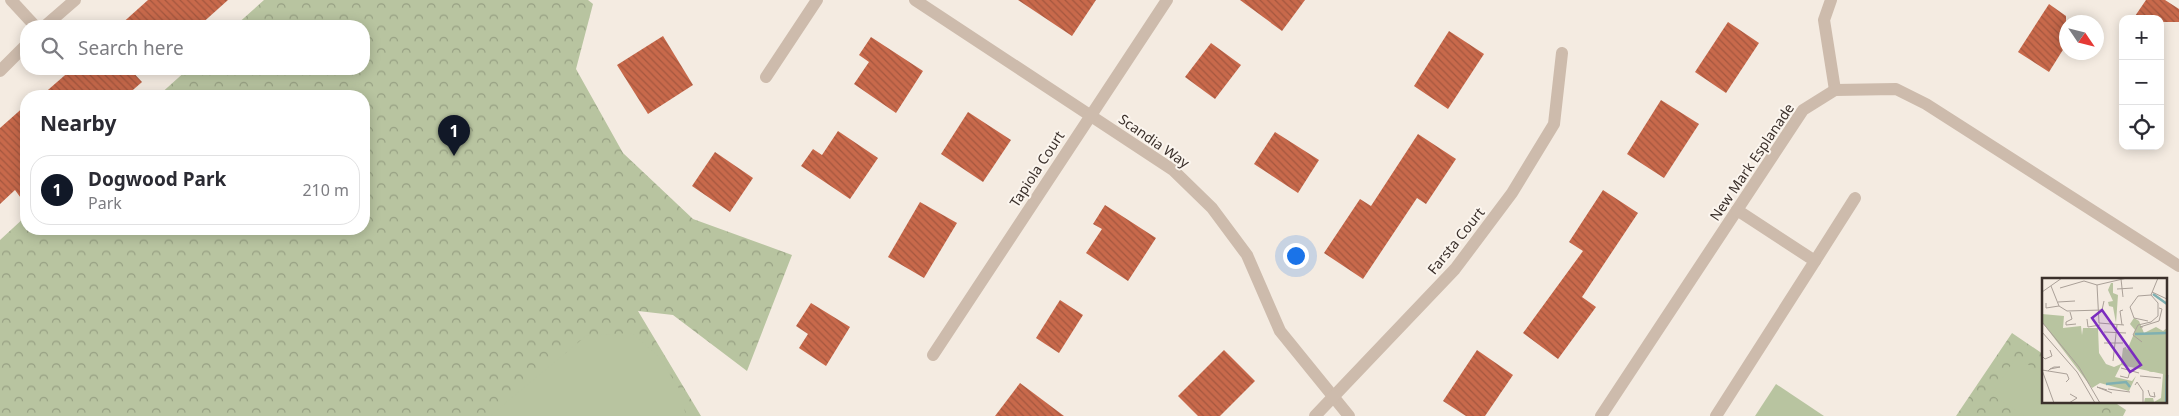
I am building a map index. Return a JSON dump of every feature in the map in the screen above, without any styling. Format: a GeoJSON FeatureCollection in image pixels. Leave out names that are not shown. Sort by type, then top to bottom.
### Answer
{"type":"FeatureCollection","features":[{"type":"Feature","properties":{"kind":"street"},"geometry":{"type":"LineString","coordinates":[[11,0],[29,20]]}},
{"type":"Feature","properties":{"kind":"street"},"geometry":{"type":"LineString","coordinates":[[52,20],[75,0]]}},
{"type":"Feature","properties":{"kind":"street"},"geometry":{"type":"LineString","coordinates":[[766,77],[817,0]]}},
{"type":"Feature","properties":{"kind":"street","name":"Scandia Way"},"geometry":{"type":"LineString","coordinates":[[915,0],[1173,170],[1212,208],[1247,255],[1280,331],[1349,416]]}},
{"type":"Feature","properties":{"kind":"street","name":"Tapiola Court"},"geometry":{"type":"LineString","coordinates":[[933,355],[1167,0]]}},
{"type":"Feature","properties":{"kind":"street"},"geometry":{"type":"LineString","coordinates":[[1831,0],[1824,20],[1834,90],[1896,89],[1926,104],[2179,266]]}},
{"type":"Feature","properties":{"kind":"street"},"geometry":{"type":"LineString","coordinates":[[0,71],[20,51]]}},
{"type":"Feature","properties":{"kind":"street","name":"Farsta Court"},"geometry":{"type":"LineString","coordinates":[[1315,416],[1455,269],[1512,193],[1554,124],[1562,53]]}},
{"type":"Feature","properties":{"kind":"street","name":"New Mark Esplanade"},"geometry":{"type":"LineString","coordinates":[[1601,416],[1803,110],[1834,90]]}},
{"type":"Feature","properties":{"kind":"street"},"geometry":{"type":"LineString","coordinates":[[1716,416],[1855,198]]}},
{"type":"Feature","properties":{"kind":"street"},"geometry":{"type":"LineString","coordinates":[[1737,210],[1814,261]]}},
{"type":"Feature","properties":{"kind":"green space"},"geometry":{"type":"Polygon","coordinates":[[[264,0],[588,0],[593,4],[576,69],[623,153],[693,219],[792,255],[747,371],[673,315],[638,311],[701,416],[0,416],[0,240],[20,222],[20,235],[370,235],[370,90],[165,90],[181,75],[370,75],[370,20],[242,20],[264,0]]]}},
{"type":"Feature","properties":{"kind":"green space"},"geometry":{"type":"Polygon","coordinates":[[[632,333],[659,357],[680,390],[686,416],[490,416],[586,336],[632,333]]]}},
{"type":"Feature","properties":{"kind":"green space"},"geometry":{"type":"Polygon","coordinates":[[[2012,333],[2042,353],[2042,404],[2117,404],[2126,410],[2123,416],[1956,416],[2012,333]]]}},
{"type":"Feature","properties":{"kind":"green space"},"geometry":{"type":"Polygon","coordinates":[[[2016,357],[2042,373],[2042,404],[2089,404],[2097,409],[2093,416],[2025,416],[1992,395],[2016,357]]]}},
{"type":"Feature","properties":{"kind":"green space"},"geometry":{"type":"Polygon","coordinates":[[[1776,384],[1824,416],[1755,416],[1776,384]]]}},
{"type":"Feature","properties":{"kind":"building"},"geometry":{"type":"Polygon","coordinates":[[[148,0],[228,0],[206,20],[126,20],[148,0]]]}},
{"type":"Feature","properties":{"kind":"building"},"geometry":{"type":"Polygon","coordinates":[[[1018,0],[1096,0],[1072,36],[1018,0]]]}},
{"type":"Feature","properties":{"kind":"building"},"geometry":{"type":"Polygon","coordinates":[[[1240,0],[1305,0],[1282,31],[1240,0]]]}},
{"type":"Feature","properties":{"kind":"building"},"geometry":{"type":"Polygon","coordinates":[[[2146,0],[2165,0],[2179,9],[2179,22],[2164,22],[2164,15],[2136,15],[2146,0]]]}},
{"type":"Feature","properties":{"kind":"building"},"geometry":{"type":"Polygon","coordinates":[[[2049,4],[2065,15],[2059,15],[2059,56],[2049,72],[2018,52],[2049,4]]]}},
{"type":"Feature","properties":{"kind":"building"},"geometry":{"type":"Polygon","coordinates":[[[1728,22],[1759,43],[1726,93],[1695,72],[1728,22]]]}},
{"type":"Feature","properties":{"kind":"building"},"geometry":{"type":"Polygon","coordinates":[[[1449,31],[1484,54],[1448,109],[1414,86],[1449,31]]]}},
{"type":"Feature","properties":{"kind":"building"},"geometry":{"type":"Polygon","coordinates":[[[663,36],[693,85],[648,114],[617,65],[663,36]]]}},
{"type":"Feature","properties":{"kind":"building"},"geometry":{"type":"Polygon","coordinates":[[[871,37],[923,71],[896,113],[854,84],[869,62],[859,55],[871,37]]]}},
{"type":"Feature","properties":{"kind":"building"},"geometry":{"type":"Polygon","coordinates":[[[1211,43],[1241,65],[1215,99],[1185,77],[1211,43]]]}},
{"type":"Feature","properties":{"kind":"building"},"geometry":{"type":"Polygon","coordinates":[[[65,75],[136,75],[142,82],[133,90],[48,90],[65,75]]]}},
{"type":"Feature","properties":{"kind":"building"},"geometry":{"type":"Polygon","coordinates":[[[1661,100],[1699,124],[1664,178],[1627,154],[1661,100]]]}},
{"type":"Feature","properties":{"kind":"building"},"geometry":{"type":"Polygon","coordinates":[[[20,110],[20,197],[15,190],[0,204],[0,128],[20,110]]]}},
{"type":"Feature","properties":{"kind":"building"},"geometry":{"type":"Polygon","coordinates":[[[968,112],[1011,140],[983,182],[941,154],[968,112]]]}},
{"type":"Feature","properties":{"kind":"building"},"geometry":{"type":"Polygon","coordinates":[[[838,131],[878,158],[850,199],[801,166],[813,149],[822,155],[838,131]]]}},
{"type":"Feature","properties":{"kind":"building"},"geometry":{"type":"Polygon","coordinates":[[[1275,132],[1319,160],[1298,193],[1254,164],[1275,132]]]}},
{"type":"Feature","properties":{"kind":"building"},"geometry":{"type":"Polygon","coordinates":[[[1418,134],[1456,159],[1426,204],[1417,198],[1363,279],[1324,253],[1360,199],[1371,206],[1418,134]]]}},
{"type":"Feature","properties":{"kind":"building"},"geometry":{"type":"Polygon","coordinates":[[[715,152],[753,178],[730,212],[692,186],[715,152]]]}},
{"type":"Feature","properties":{"kind":"building"},"geometry":{"type":"Polygon","coordinates":[[[1603,190],[1638,213],[1582,297],[1596,307],[1558,359],[1523,333],[1583,251],[1569,242],[1603,190]]]}},
{"type":"Feature","properties":{"kind":"building"},"geometry":{"type":"Polygon","coordinates":[[[920,202],[957,223],[924,278],[888,257],[920,202]]]}},
{"type":"Feature","properties":{"kind":"building"},"geometry":{"type":"Polygon","coordinates":[[[1105,205],[1156,238],[1128,281],[1086,253],[1102,229],[1093,224],[1105,205]]]}},
{"type":"Feature","properties":{"kind":"building"},"geometry":{"type":"Polygon","coordinates":[[[1060,300],[1083,315],[1059,353],[1036,338],[1060,300]]]}},
{"type":"Feature","properties":{"kind":"building"},"geometry":{"type":"Polygon","coordinates":[[[811,303],[850,327],[826,366],[799,348],[808,334],[796,326],[811,303]]]}},
{"type":"Feature","properties":{"kind":"building"},"geometry":{"type":"Polygon","coordinates":[[[1224,350],[1255,381],[1220,416],[1198,416],[1178,396],[1224,350]]]}},
{"type":"Feature","properties":{"kind":"building"},"geometry":{"type":"Polygon","coordinates":[[[1477,350],[1513,375],[1485,416],[1466,416],[1443,401],[1477,350]]]}},
{"type":"Feature","properties":{"kind":"building"},"geometry":{"type":"Polygon","coordinates":[[[1020,383],[1064,416],[995,416],[1020,383]]]}},
{"type":"Feature","properties":{"kind":"place","name":"Dogwood Park"},"geometry":{"type":"Point","coordinates":[454,156]}}]}
